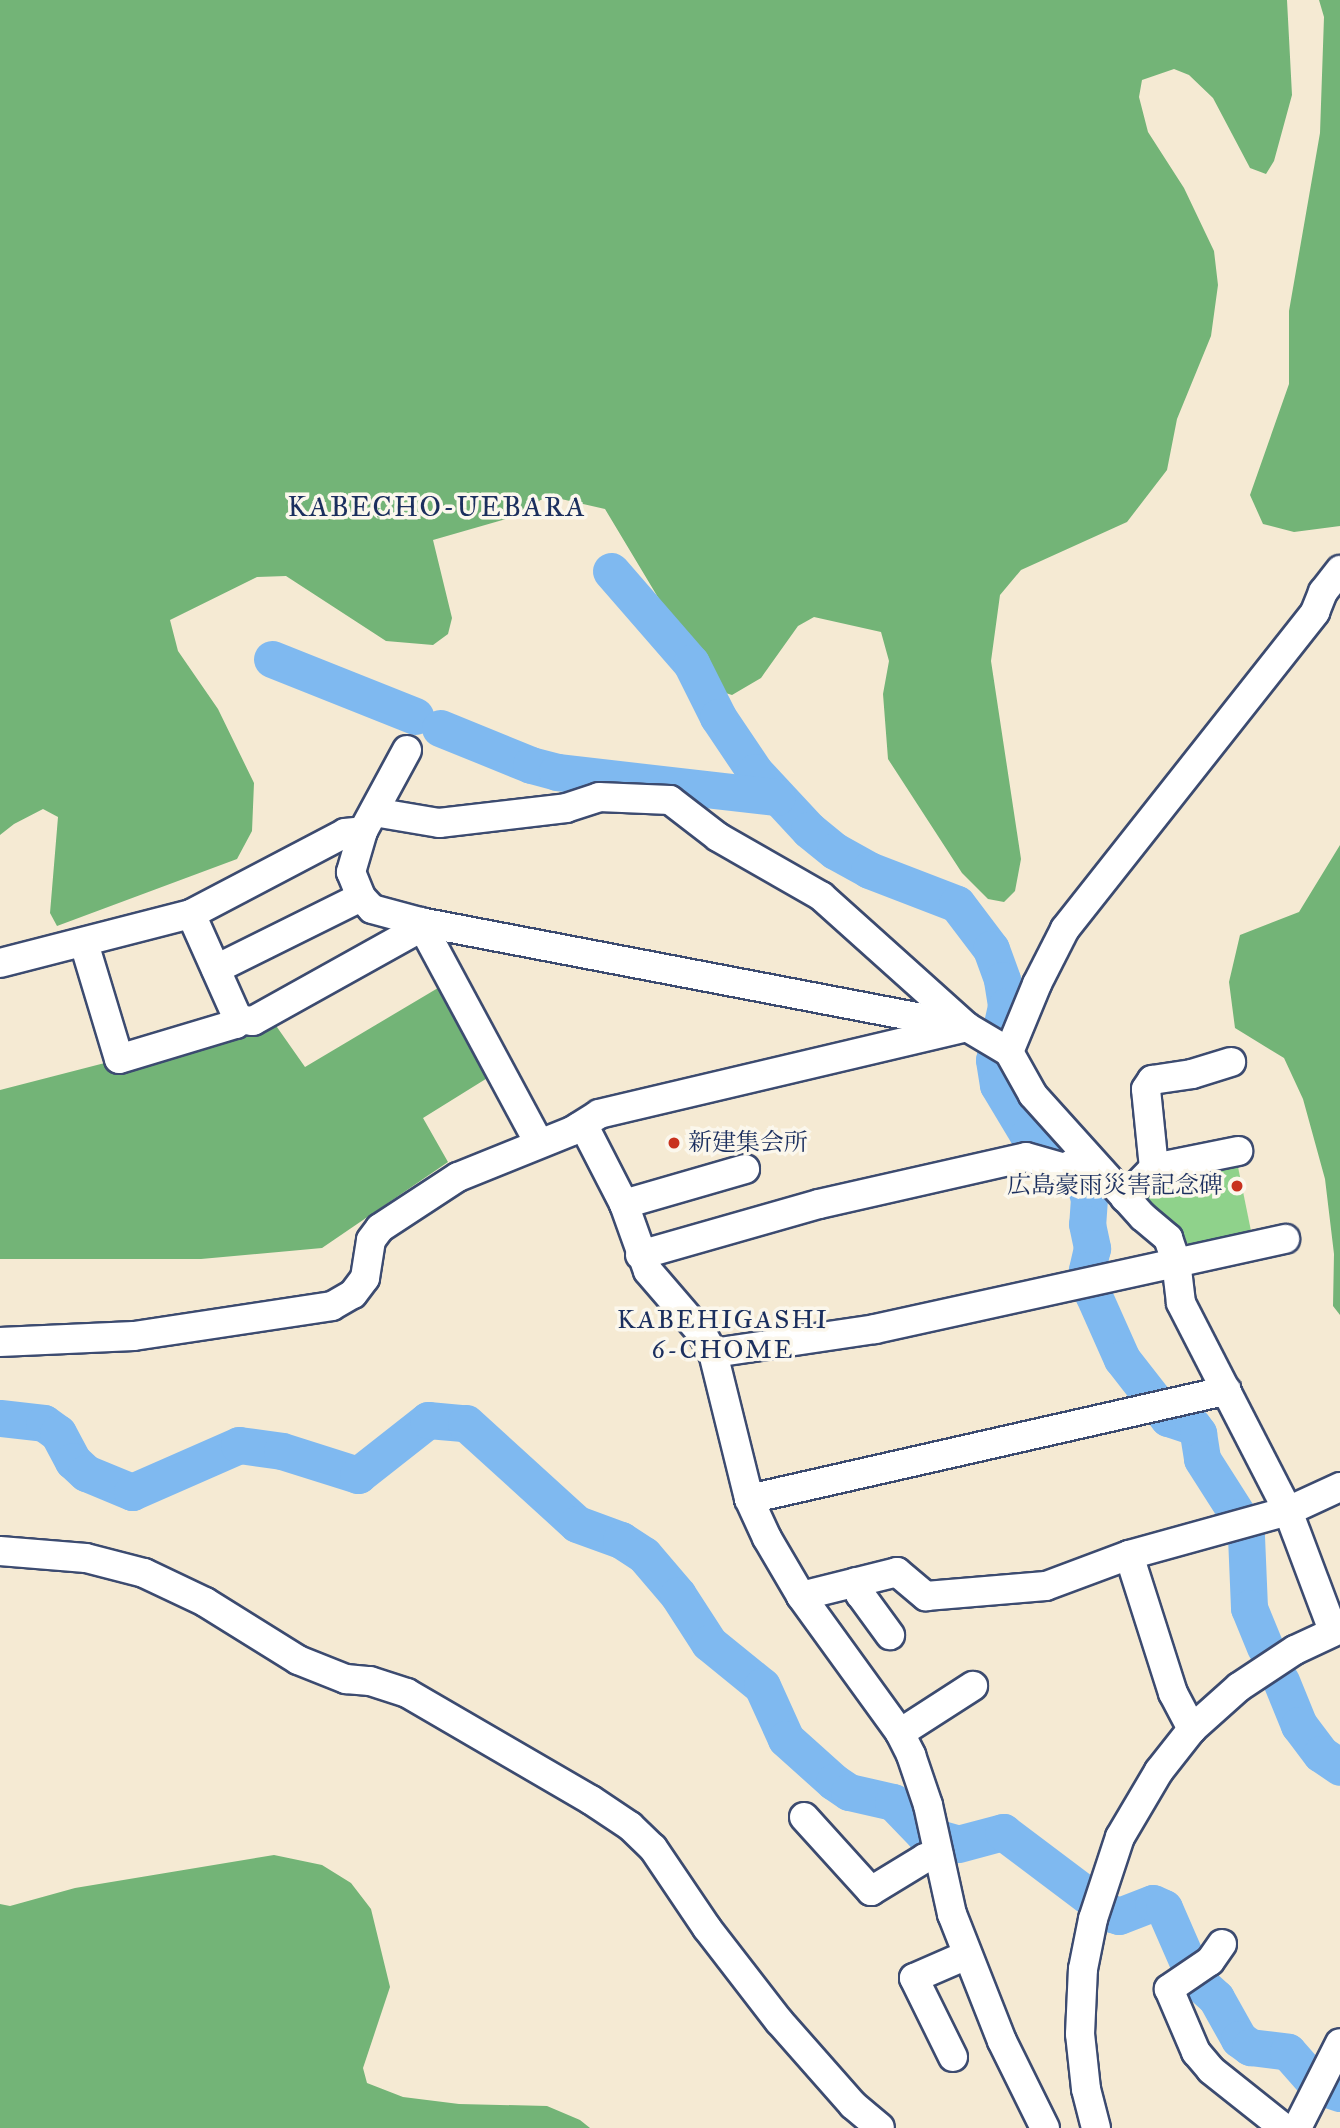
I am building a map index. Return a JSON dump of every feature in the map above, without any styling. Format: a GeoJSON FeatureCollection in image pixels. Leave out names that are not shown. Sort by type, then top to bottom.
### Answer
{"type":"FeatureCollection","features":[{"type":"Feature","properties":{"kind":"street"},"geometry":{"type":"LineString","coordinates":[[1001,1048],[1065,929],[1315,612],[1323,592],[1340,570]]}},
{"type":"Feature","properties":{"kind":"street"},"geometry":{"type":"LineString","coordinates":[[407,750],[368,822],[351,872],[361,897],[372,909],[421,922],[967,1027]]}},
{"type":"Feature","properties":{"kind":"street"},"geometry":{"type":"LineString","coordinates":[[0,964],[191,914],[368,822],[439,823],[566,808],[599,797],[670,800],[718,837],[821,896],[967,1027],[1001,1048],[1078,1160],[1168,1238],[1176,1261],[1181,1303],[1288,1511],[1337,1630],[1295,1650],[1238,1687],[1192,1729],[1158,1772],[1120,1837],[1093,1919],[1083,1969],[1080,2034],[1086,2089],[1096,2128]]}},
{"type":"Feature","properties":{"kind":"street"},"geometry":{"type":"LineString","coordinates":[[216,969],[361,897]]}},
{"type":"Feature","properties":{"kind":"street"},"geometry":{"type":"LineString","coordinates":[[191,914],[239,1019]]}},
{"type":"Feature","properties":{"kind":"street"},"geometry":{"type":"LineString","coordinates":[[239,1019],[253,1020],[415,931],[421,922]]}},
{"type":"Feature","properties":{"kind":"street"},"geometry":{"type":"LineString","coordinates":[[421,922],[539,1143]]}},
{"type":"Feature","properties":{"kind":"street"},"geometry":{"type":"LineString","coordinates":[[84,943],[119,1059],[236,1024],[239,1019]]}},
{"type":"Feature","properties":{"kind":"street"},"geometry":{"type":"LineString","coordinates":[[0,1342],[134,1336],[332,1306],[353,1294],[365,1279],[371,1240],[380,1228],[458,1177],[579,1127],[599,1114],[967,1027]]}},
{"type":"Feature","properties":{"kind":"street"},"geometry":{"type":"LineString","coordinates":[[1154,1168],[1146,1088],[1152,1080],[1192,1074],[1231,1062]]}},
{"type":"Feature","properties":{"kind":"street"},"geometry":{"type":"LineString","coordinates":[[579,1127],[586,1130],[624,1204],[648,1272],[703,1335],[713,1353],[749,1499],[801,1595],[900,1733],[911,1755],[952,1914],[1002,2041],[1045,2128]]}},
{"type":"Feature","properties":{"kind":"street"},"geometry":{"type":"LineString","coordinates":[[1125,1198],[1154,1168],[1238,1151]]}},
{"type":"Feature","properties":{"kind":"street"},"geometry":{"type":"LineString","coordinates":[[640,1255],[819,1203],[1026,1157],[1065,1168],[1078,1160]]}},
{"type":"Feature","properties":{"kind":"street"},"geometry":{"type":"LineString","coordinates":[[624,1204],[745,1169]]}},
{"type":"Feature","properties":{"kind":"street"},"geometry":{"type":"LineString","coordinates":[[713,1353],[875,1329],[1285,1239]]}},
{"type":"Feature","properties":{"kind":"street"},"geometry":{"type":"LineString","coordinates":[[749,1499],[1227,1390]]}},
{"type":"Feature","properties":{"kind":"street"},"geometry":{"type":"LineString","coordinates":[[801,1595],[897,1572],[926,1596],[1046,1586],[1129,1555],[1288,1511],[1340,1487]]}},
{"type":"Feature","properties":{"kind":"street"},"geometry":{"type":"LineString","coordinates":[[0,1551],[86,1558],[144,1573],[205,1602],[298,1660],[346,1679],[370,1681],[407,1693],[591,1800],[630,1826],[653,1848],[706,1928],[779,2021],[853,2105],[880,2128]]}},
{"type":"Feature","properties":{"kind":"street"},"geometry":{"type":"LineString","coordinates":[[1129,1555],[1173,1693],[1192,1729]]}},
{"type":"Feature","properties":{"kind":"street"},"geometry":{"type":"LineString","coordinates":[[856,1582],[860,1594],[890,1635]]}},
{"type":"Feature","properties":{"kind":"street"},"geometry":{"type":"LineString","coordinates":[[900,1733],[973,1686]]}},
{"type":"Feature","properties":{"kind":"street"},"geometry":{"type":"LineString","coordinates":[[804,1817],[871,1891],[925,1858],[935,1840]]}},
{"type":"Feature","properties":{"kind":"street"},"geometry":{"type":"LineString","coordinates":[[1222,1944],[1210,1961],[1168,1989],[1196,2052],[1211,2070],[1284,2128]]}},
{"type":"Feature","properties":{"kind":"street"},"geometry":{"type":"LineString","coordinates":[[953,2057],[914,1978],[967,1955]]}},
{"type":"Feature","properties":{"kind":"street"},"geometry":{"type":"LineString","coordinates":[[1297,2128],[1340,2043]]}},
{"type":"Feature","properties":{"kind":"green space"},"geometry":{"type":"Polygon","coordinates":[[[0,0],[1287,0],[1292,95],[1274,161],[1266,174],[1250,168],[1213,98],[1189,75],[1174,69],[1142,80],[1139,97],[1148,132],[1184,188],[1214,251],[1218,285],[1211,336],[1177,419],[1167,470],[1127,522],[1021,570],[1000,595],[991,661],[1021,859],[1015,891],[1004,902],[988,899],[962,873],[888,759],[883,694],[889,661],[881,632],[814,617],[798,626],[761,678],[732,695],[713,689],[605,509],[548,496],[506,519],[433,540],[452,618],[448,634],[433,645],[386,641],[286,576],[257,577],[170,620],[178,651],[218,709],[254,783],[252,831],[237,859],[57,926],[50,913],[58,817],[43,809],[14,824],[0,835],[0,0]]]}},
{"type":"Feature","properties":{"kind":"green space"},"geometry":{"type":"Polygon","coordinates":[[[1319,0],[1340,0],[1340,526],[1294,532],[1263,524],[1250,495],[1289,384],[1289,311],[1320,133],[1324,17],[1319,0]]]}},
{"type":"Feature","properties":{"kind":"green space"},"geometry":{"type":"Polygon","coordinates":[[[1340,845],[1340,1315],[1333,1306],[1334,1254],[1325,1179],[1303,1099],[1284,1058],[1235,1028],[1229,982],[1240,935],[1299,912],[1340,845]]]}},
{"type":"Feature","properties":{"kind":"green space"},"geometry":{"type":"Polygon","coordinates":[[[443,985],[497,1072],[423,1118],[448,1162],[322,1248],[201,1259],[0,1259],[0,1090],[272,1020],[305,1067],[443,985]]]}},
{"type":"Feature","properties":{"kind":"green space"},"geometry":{"type":"Polygon","coordinates":[[[1236,1157],[1251,1231],[1247,1236],[1191,1247],[1142,1195],[1159,1173],[1236,1157]]]}},
{"type":"Feature","properties":{"kind":"green space"},"geometry":{"type":"Polygon","coordinates":[[[274,1855],[322,1865],[351,1883],[371,1909],[390,1987],[363,2068],[367,2083],[403,2097],[459,2104],[547,2106],[580,2120],[590,2128],[0,2128],[0,1904],[10,1906],[75,1888],[274,1855]]]}},
{"type":"Feature","properties":{"kind":"waterway"},"geometry":{"type":"LineString","coordinates":[[611,571],[691,663],[718,717],[755,772],[809,830],[835,851],[869,870],[957,904],[991,949],[1002,980],[1006,1006],[994,1060],[998,1085],[1028,1135],[1069,1154],[1081,1175],[1089,1198],[1087,1224],[1092,1248],[1087,1270],[1093,1294],[1122,1359],[1168,1418],[1193,1426],[1198,1433],[1202,1459],[1239,1517],[1246,1536],[1249,1608],[1265,1647]]}},
{"type":"Feature","properties":{"kind":"waterway"},"geometry":{"type":"LineString","coordinates":[[272,659],[415,716]]}},
{"type":"Feature","properties":{"kind":"waterway"},"geometry":{"type":"LineString","coordinates":[[440,728],[531,765],[557,772],[777,797]]}},
{"type":"Feature","properties":{"kind":"waterway"},"geometry":{"type":"LineString","coordinates":[[0,1418],[44,1423],[58,1433],[73,1461],[86,1473],[132,1492],[239,1445],[282,1451],[358,1475],[428,1420],[466,1423],[577,1524],[621,1540],[644,1555],[678,1595],[709,1643],[762,1686],[786,1739],[834,1782],[849,1792],[893,1802],[924,1834],[958,1844],[1003,1832],[1112,1914],[1119,1916],[1153,1903],[1164,1908],[1195,1979],[1216,1998],[1239,2039],[1250,2047],[1288,2052],[1318,2086],[1340,2093]]}},
{"type":"Feature","properties":{"kind":"waterway"},"geometry":{"type":"LineString","coordinates":[[1281,1681],[1299,1725],[1321,1754],[1340,1767]]}},
{"type":"Feature","properties":{"kind":"place","name":"新建集会所"},"geometry":{"type":"Point","coordinates":[674,1143]}},
{"type":"Feature","properties":{"kind":"place","name":"広島豪雨災害記念碑"},"geometry":{"type":"Point","coordinates":[1237,1186]}},
{"type":"Feature","properties":{"kind":"district","name":"KABECHO-UEBARA"},"geometry":{"type":"Point","coordinates":[437,507]}},
{"type":"Feature","properties":{"kind":"district","name":"KABEHIGASHI 6-CHOME"},"geometry":{"type":"Point","coordinates":[723,1335]}}]}
